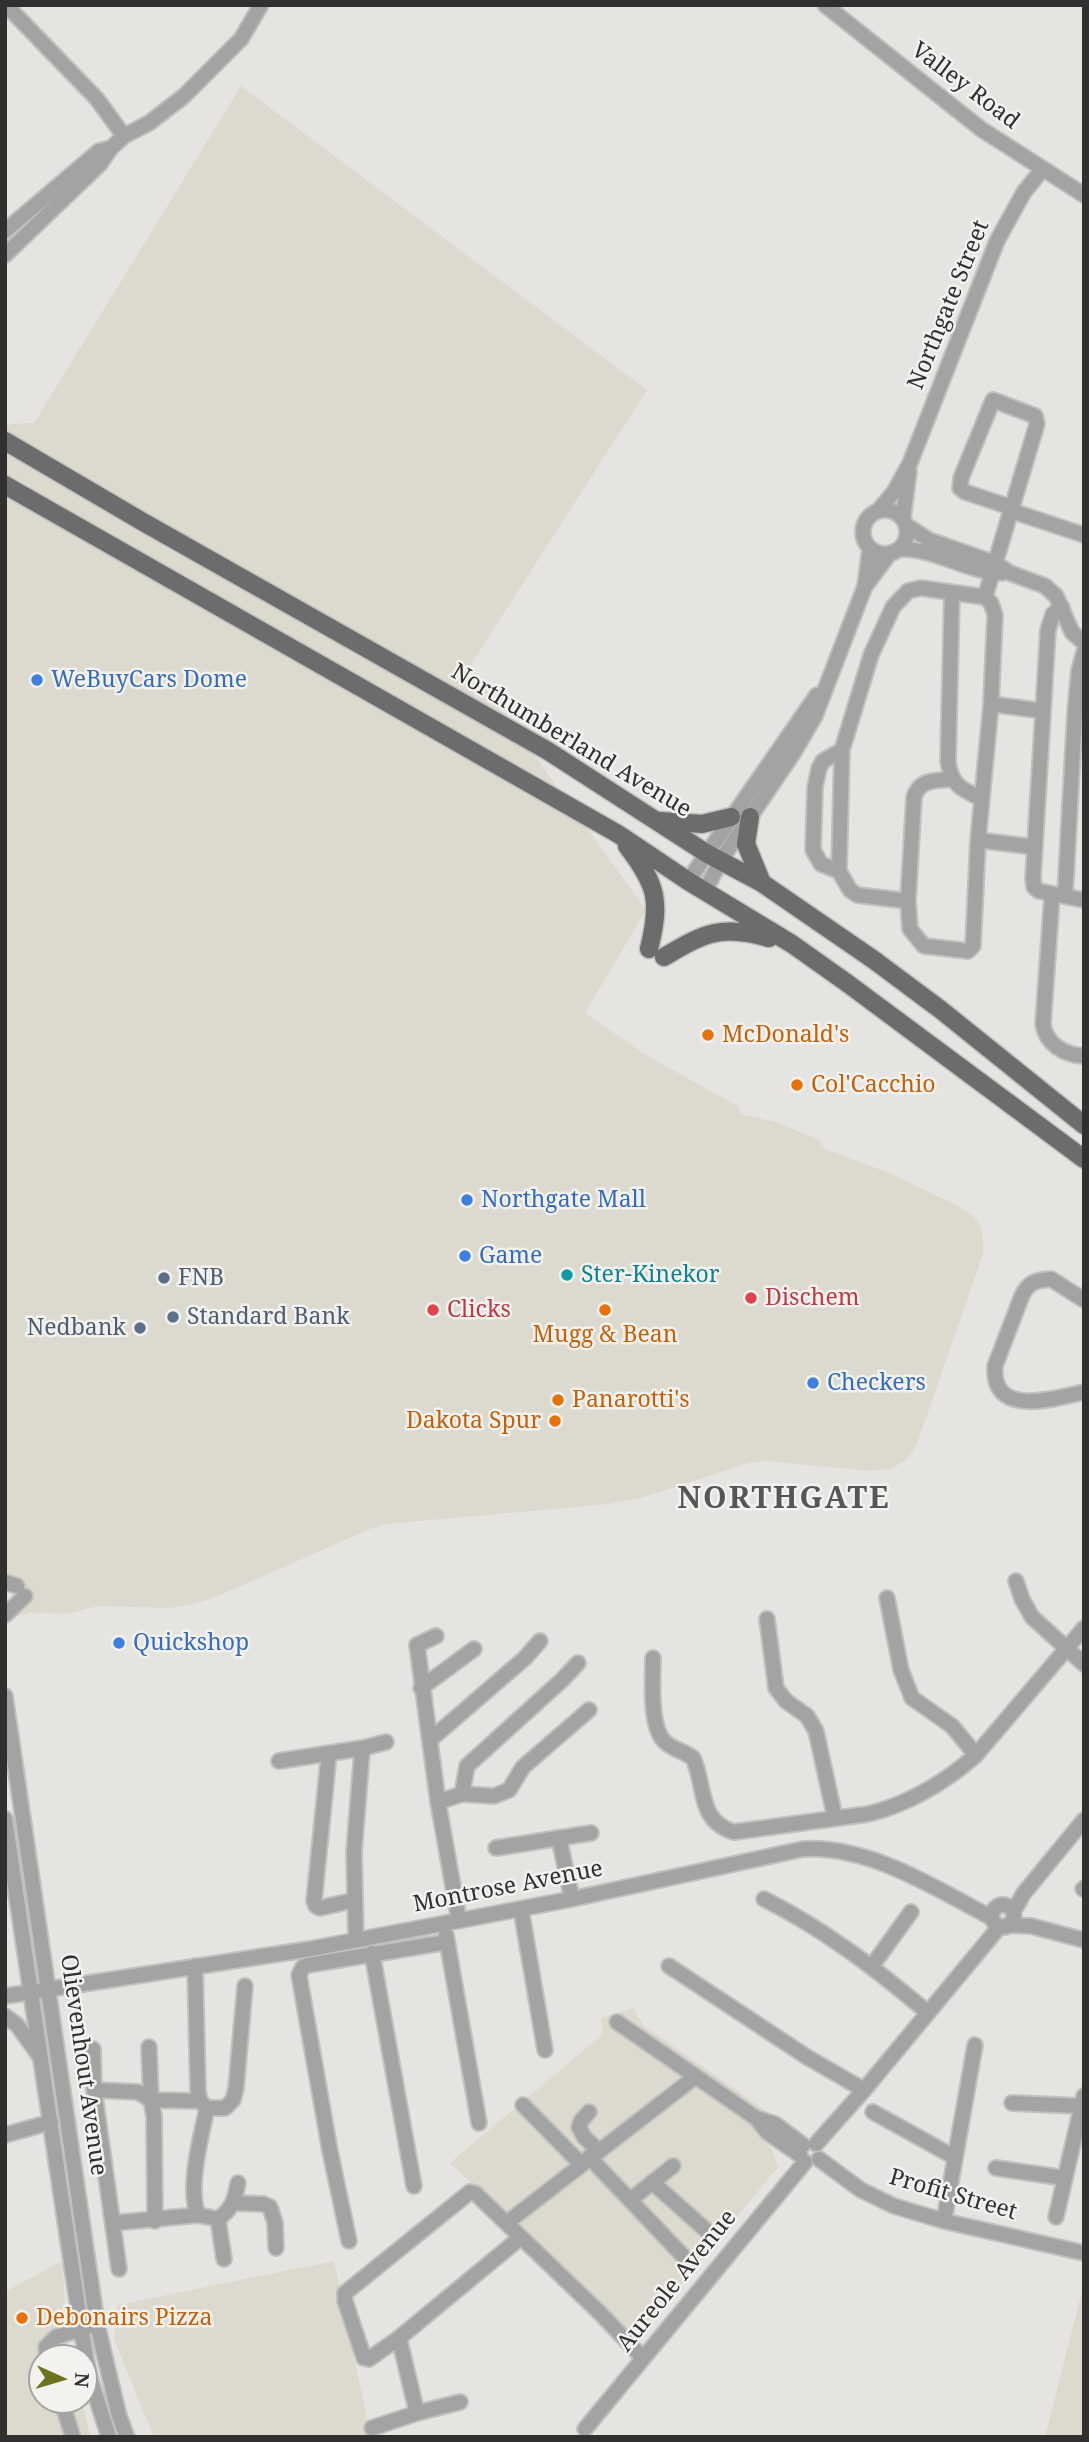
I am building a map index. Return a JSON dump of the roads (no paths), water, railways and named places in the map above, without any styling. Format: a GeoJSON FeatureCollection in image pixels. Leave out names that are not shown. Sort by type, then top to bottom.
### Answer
{"type":"FeatureCollection","features":[{"type":"Feature","properties":{"kind":"main road","name":"Northumberland Avenue"},"geometry":{"type":"LineString","coordinates":[[5,441],[548,751],[713,857],[762,883],[941,1010],[1084,1125]]}},
{"type":"Feature","properties":{"kind":"main road"},"geometry":{"type":"LineString","coordinates":[[5,485],[618,834],[688,881],[793,944],[1084,1159]]}},
{"type":"Feature","properties":{"kind":"main road"},"geometry":{"type":"LineString","coordinates":[[656,821],[702,824],[741,817],[746,844],[762,883]]}},
{"type":"Feature","properties":{"kind":"main road"},"geometry":{"type":"LineString","coordinates":[[618,834],[645,870],[653,889],[656,904],[656,953],[712,932],[729,930],[751,932],[793,944]]}},
{"type":"Feature","properties":{"kind":"street"},"geometry":{"type":"LineString","coordinates":[[6,5],[111,116],[124,136]]}},
{"type":"Feature","properties":{"kind":"street"},"geometry":{"type":"LineString","coordinates":[[5,255],[100,164],[124,136],[149,123],[184,96],[241,39],[261,5]]}},
{"type":"Feature","properties":{"kind":"street","name":"Valley Road"},"geometry":{"type":"LineString","coordinates":[[825,5],[981,129],[1084,195]]}},
{"type":"Feature","properties":{"kind":"street"},"geometry":{"type":"LineString","coordinates":[[111,116],[149,123]]}},
{"type":"Feature","properties":{"kind":"street"},"geometry":{"type":"LineString","coordinates":[[5,232],[99,151],[111,148]]}},
{"type":"Feature","properties":{"kind":"street","name":"Northgate Street"},"geometry":{"type":"LineString","coordinates":[[879,510],[894,492],[910,463],[997,241],[1024,192],[1042,170]]}},
{"type":"Feature","properties":{"kind":"street"},"geometry":{"type":"LineString","coordinates":[[985,597],[1010,508],[1037,424],[1036,419],[1029,413],[993,400],[961,478],[961,488],[965,492],[1010,508],[1084,535]]}},
{"type":"Feature","properties":{"kind":"street","name":"Northgate Street"},"geometry":{"type":"LineString","coordinates":[[904,521],[910,463]]}},
{"type":"Feature","properties":{"kind":"street"},"geometry":{"type":"LineString","coordinates":[[936,549],[891,510],[879,510],[870,515],[863,528],[865,542],[876,552],[936,549],[1045,586],[1052,591],[1062,607],[1072,632],[1084,643]]}},
{"type":"Feature","properties":{"kind":"street"},"geometry":{"type":"LineString","coordinates":[[865,586],[906,539],[904,521]]}},
{"type":"Feature","properties":{"kind":"street"},"geometry":{"type":"LineString","coordinates":[[688,881],[713,857],[808,727],[822,700],[828,678],[865,586],[870,548]]}},
{"type":"Feature","properties":{"kind":"street"},"geometry":{"type":"LineString","coordinates":[[908,901],[857,895],[850,890],[839,871],[842,750],[871,654],[893,607],[902,595],[912,589],[985,597],[991,603],[995,615],[973,946],[968,951],[925,946],[910,929],[908,901],[914,797],[917,788],[924,782],[951,779]]}},
{"type":"Feature","properties":{"kind":"street"},"geometry":{"type":"LineString","coordinates":[[952,592],[948,761],[951,779],[967,792],[982,799]]}},
{"type":"Feature","properties":{"kind":"street"},"geometry":{"type":"LineString","coordinates":[[1062,607],[1053,614],[1048,625],[1034,847],[1034,887],[1058,896],[1084,901]]}},
{"type":"Feature","properties":{"kind":"street"},"geometry":{"type":"LineString","coordinates":[[1084,652],[1079,670],[1043,1024],[1045,1034],[1061,1050],[1071,1055],[1084,1056]]}},
{"type":"Feature","properties":{"kind":"street"},"geometry":{"type":"LineString","coordinates":[[991,704],[1043,711]]}},
{"type":"Feature","properties":{"kind":"street"},"geometry":{"type":"LineString","coordinates":[[839,871],[821,864],[813,850],[818,768],[823,761],[842,750]]}},
{"type":"Feature","properties":{"kind":"street"},"geometry":{"type":"LineString","coordinates":[[978,840],[1034,847]]}},
{"type":"Feature","properties":{"kind":"street"},"geometry":{"type":"LineString","coordinates":[[705,891],[713,857]]}},
{"type":"Feature","properties":{"kind":"street"},"geometry":{"type":"LineString","coordinates":[[1084,1300],[1051,1279],[1030,1283],[1021,1298],[995,1366],[994,1376],[996,1385],[1003,1392],[1020,1402],[1036,1402],[1084,1392]]}},
{"type":"Feature","properties":{"kind":"street"},"geometry":{"type":"LineString","coordinates":[[1016,1581],[1026,1609],[1066,1650],[1084,1664]]}},
{"type":"Feature","properties":{"kind":"street"},"geometry":{"type":"LineString","coordinates":[[5,1615],[16,1588]]}},
{"type":"Feature","properties":{"kind":"street"},"geometry":{"type":"LineString","coordinates":[[887,1598],[901,1670],[912,1698],[952,1726],[976,1755]]}},
{"type":"Feature","properties":{"kind":"street"},"geometry":{"type":"LineString","coordinates":[[767,1619],[776,1688],[786,1702],[807,1716],[816,1731],[835,1818]]}},
{"type":"Feature","properties":{"kind":"street"},"geometry":{"type":"LineString","coordinates":[[653,1658],[653,1703],[662,1739],[692,1758],[709,1815],[723,1829],[734,1832],[887,1809],[930,1788],[976,1755],[1084,1628]]}},
{"type":"Feature","properties":{"kind":"street"},"geometry":{"type":"LineString","coordinates":[[436,1636],[417,1645],[452,1922],[447,1942],[479,2123]]}},
{"type":"Feature","properties":{"kind":"street"},"geometry":{"type":"LineString","coordinates":[[430,1740],[525,1658],[540,1641]]}},
{"type":"Feature","properties":{"kind":"street"},"geometry":{"type":"LineString","coordinates":[[421,1688],[474,1649]]}},
{"type":"Feature","properties":{"kind":"street"},"geometry":{"type":"LineString","coordinates":[[462,1794],[467,1766],[578,1663]]}},
{"type":"Feature","properties":{"kind":"street","name":"Olievenhout Avenue"},"geometry":{"type":"LineString","coordinates":[[5,1696],[97,2324],[119,2416],[127,2437]]}},
{"type":"Feature","properties":{"kind":"street"},"geometry":{"type":"LineString","coordinates":[[438,1802],[462,1794],[494,1796],[509,1790],[523,1767],[589,1710]]}},
{"type":"Feature","properties":{"kind":"street"},"geometry":{"type":"LineString","coordinates":[[279,1761],[386,1742]]}},
{"type":"Feature","properties":{"kind":"street"},"geometry":{"type":"LineString","coordinates":[[356,1940],[356,1826],[363,1748]]}},
{"type":"Feature","properties":{"kind":"street"},"geometry":{"type":"LineString","coordinates":[[329,1753],[314,1901],[320,1908],[355,1900]]}},
{"type":"Feature","properties":{"kind":"street","name":"Olievenhout Avenue"},"geometry":{"type":"LineString","coordinates":[[5,1819],[81,2328],[89,2375],[109,2437]]}},
{"type":"Feature","properties":{"kind":"street","name":"Aureole Avenue"},"geometry":{"type":"LineString","coordinates":[[585,2429],[1084,1820]]}},
{"type":"Feature","properties":{"kind":"street"},"geometry":{"type":"LineString","coordinates":[[496,1847],[591,1833]]}},
{"type":"Feature","properties":{"kind":"street"},"geometry":{"type":"LineString","coordinates":[[559,1838],[572,1899]]}},
{"type":"Feature","properties":{"kind":"street","name":"Montrose Avenue"},"geometry":{"type":"LineString","coordinates":[[5,1996],[356,1940],[572,1899],[815,1848],[840,1850],[867,1857],[965,1903],[1031,1926],[1084,1940]]}},
{"type":"Feature","properties":{"kind":"street"},"geometry":{"type":"LineString","coordinates":[[764,1899],[798,1916],[872,1966],[928,2012]]}},
{"type":"Feature","properties":{"kind":"street"},"geometry":{"type":"LineString","coordinates":[[521,1909],[545,2050]]}},
{"type":"Feature","properties":{"kind":"street"},"geometry":{"type":"LineString","coordinates":[[872,1966],[911,1912]]}},
{"type":"Feature","properties":{"kind":"street"},"geometry":{"type":"LineString","coordinates":[[349,2241],[299,1975],[307,1965],[447,1942]]}},
{"type":"Feature","properties":{"kind":"street"},"geometry":{"type":"LineString","coordinates":[[372,1953],[414,2186]]}},
{"type":"Feature","properties":{"kind":"street"},"geometry":{"type":"LineString","coordinates":[[195,1966],[198,2091],[204,2104],[195,2183],[198,2216]]}},
{"type":"Feature","properties":{"kind":"street"},"geometry":{"type":"LineString","coordinates":[[669,1966],[807,2057],[864,2090]]}},
{"type":"Feature","properties":{"kind":"street"},"geometry":{"type":"LineString","coordinates":[[94,2090],[138,2092],[151,2100],[225,2108],[233,2100],[236,2088],[245,1986]]}},
{"type":"Feature","properties":{"kind":"street"},"geometry":{"type":"LineString","coordinates":[[5,2016],[17,2025],[41,2059]]}},
{"type":"Feature","properties":{"kind":"street","name":"Profit Street"},"geometry":{"type":"LineString","coordinates":[[617,2022],[756,2118],[767,2132],[809,2153],[861,2190],[894,2206],[944,2221],[1084,2253]]}},
{"type":"Feature","properties":{"kind":"street"},"geometry":{"type":"LineString","coordinates":[[944,2221],[975,2045]]}},
{"type":"Feature","properties":{"kind":"street"},"geometry":{"type":"LineString","coordinates":[[149,2047],[154,2116],[155,2221]]}},
{"type":"Feature","properties":{"kind":"street"},"geometry":{"type":"LineString","coordinates":[[93,2049],[94,2090],[120,2269]]}},
{"type":"Feature","properties":{"kind":"street"},"geometry":{"type":"LineString","coordinates":[[513,2218],[695,2077]]}},
{"type":"Feature","properties":{"kind":"street"},"geometry":{"type":"LineString","coordinates":[[1012,2103],[1082,2101],[1056,2217]]}},
{"type":"Feature","properties":{"kind":"street"},"geometry":{"type":"LineString","coordinates":[[523,2105],[589,2157],[687,2259]]}},
{"type":"Feature","properties":{"kind":"street"},"geometry":{"type":"LineString","coordinates":[[589,2112],[579,2127],[589,2157]]}},
{"type":"Feature","properties":{"kind":"street"},"geometry":{"type":"LineString","coordinates":[[873,2112],[954,2157]]}},
{"type":"Feature","properties":{"kind":"street"},"geometry":{"type":"LineString","coordinates":[[5,2135],[51,2122]]}},
{"type":"Feature","properties":{"kind":"street"},"geometry":{"type":"LineString","coordinates":[[630,2200],[673,2166]]}},
{"type":"Feature","properties":{"kind":"street"},"geometry":{"type":"LineString","coordinates":[[996,2168],[1063,2178]]}},
{"type":"Feature","properties":{"kind":"street"},"geometry":{"type":"LineString","coordinates":[[652,2182],[708,2232]]}},
{"type":"Feature","properties":{"kind":"street"},"geometry":{"type":"LineString","coordinates":[[113,2223],[198,2216],[218,2219],[234,2203],[238,2183]]}},
{"type":"Feature","properties":{"kind":"street"},"geometry":{"type":"LineString","coordinates":[[520,2238],[398,2339],[369,2360],[364,2358],[345,2301],[345,2293],[470,2192],[475,2193],[643,2358]]}},
{"type":"Feature","properties":{"kind":"street"},"geometry":{"type":"LineString","coordinates":[[234,2203],[263,2204],[270,2207],[275,2223],[276,2248]]}},
{"type":"Feature","properties":{"kind":"street"},"geometry":{"type":"LineString","coordinates":[[218,2219],[224,2259]]}},
{"type":"Feature","properties":{"kind":"street"},"geometry":{"type":"LineString","coordinates":[[48,2344],[56,2337],[97,2324]]}},
{"type":"Feature","properties":{"kind":"street"},"geometry":{"type":"LineString","coordinates":[[398,2339],[417,2413]]}},
{"type":"Feature","properties":{"kind":"street"},"geometry":{"type":"LineString","coordinates":[[372,2428],[460,2402]]}},
{"type":"Feature","properties":{"kind":"street"},"geometry":{"type":"LineString","coordinates":[[66,2414],[73,2437]]}},
{"type":"Feature","properties":{"kind":"place","name":"WeBuyCars Dome"},"geometry":{"type":"Point","coordinates":[37,680]}},
{"type":"Feature","properties":{"kind":"place","name":"McDonald's"},"geometry":{"type":"Point","coordinates":[708,1035]}},
{"type":"Feature","properties":{"kind":"place","name":"Col'Cacchio"},"geometry":{"type":"Point","coordinates":[797,1085]}},
{"type":"Feature","properties":{"kind":"place","name":"Northgate Mall"},"geometry":{"type":"Point","coordinates":[467,1200]}},
{"type":"Feature","properties":{"kind":"place","name":"Game"},"geometry":{"type":"Point","coordinates":[465,1256]}},
{"type":"Feature","properties":{"kind":"place","name":"Ster-Kinekor"},"geometry":{"type":"Point","coordinates":[567,1275]}},
{"type":"Feature","properties":{"kind":"place","name":"FNB"},"geometry":{"type":"Point","coordinates":[164,1278]}},
{"type":"Feature","properties":{"kind":"place","name":"Dischem"},"geometry":{"type":"Point","coordinates":[751,1298]}},
{"type":"Feature","properties":{"kind":"place","name":"Clicks"},"geometry":{"type":"Point","coordinates":[433,1310]}},
{"type":"Feature","properties":{"kind":"place","name":"Mugg & Bean"},"geometry":{"type":"Point","coordinates":[605,1310]}},
{"type":"Feature","properties":{"kind":"place","name":"Standard Bank"},"geometry":{"type":"Point","coordinates":[173,1317]}},
{"type":"Feature","properties":{"kind":"place","name":"Nedbank"},"geometry":{"type":"Point","coordinates":[140,1328]}},
{"type":"Feature","properties":{"kind":"place","name":"Checkers"},"geometry":{"type":"Point","coordinates":[813,1383]}},
{"type":"Feature","properties":{"kind":"place","name":"Panarotti's"},"geometry":{"type":"Point","coordinates":[558,1400]}},
{"type":"Feature","properties":{"kind":"place","name":"Dakota Spur"},"geometry":{"type":"Point","coordinates":[555,1421]}},
{"type":"Feature","properties":{"kind":"place","name":"Quickshop"},"geometry":{"type":"Point","coordinates":[119,1643]}},
{"type":"Feature","properties":{"kind":"place","name":"Debonairs Pizza"},"geometry":{"type":"Point","coordinates":[22,2318]}},
{"type":"Feature","properties":{"kind":"district","name":"NORTHGATE"},"geometry":{"type":"Point","coordinates":[784,1499]}}]}
